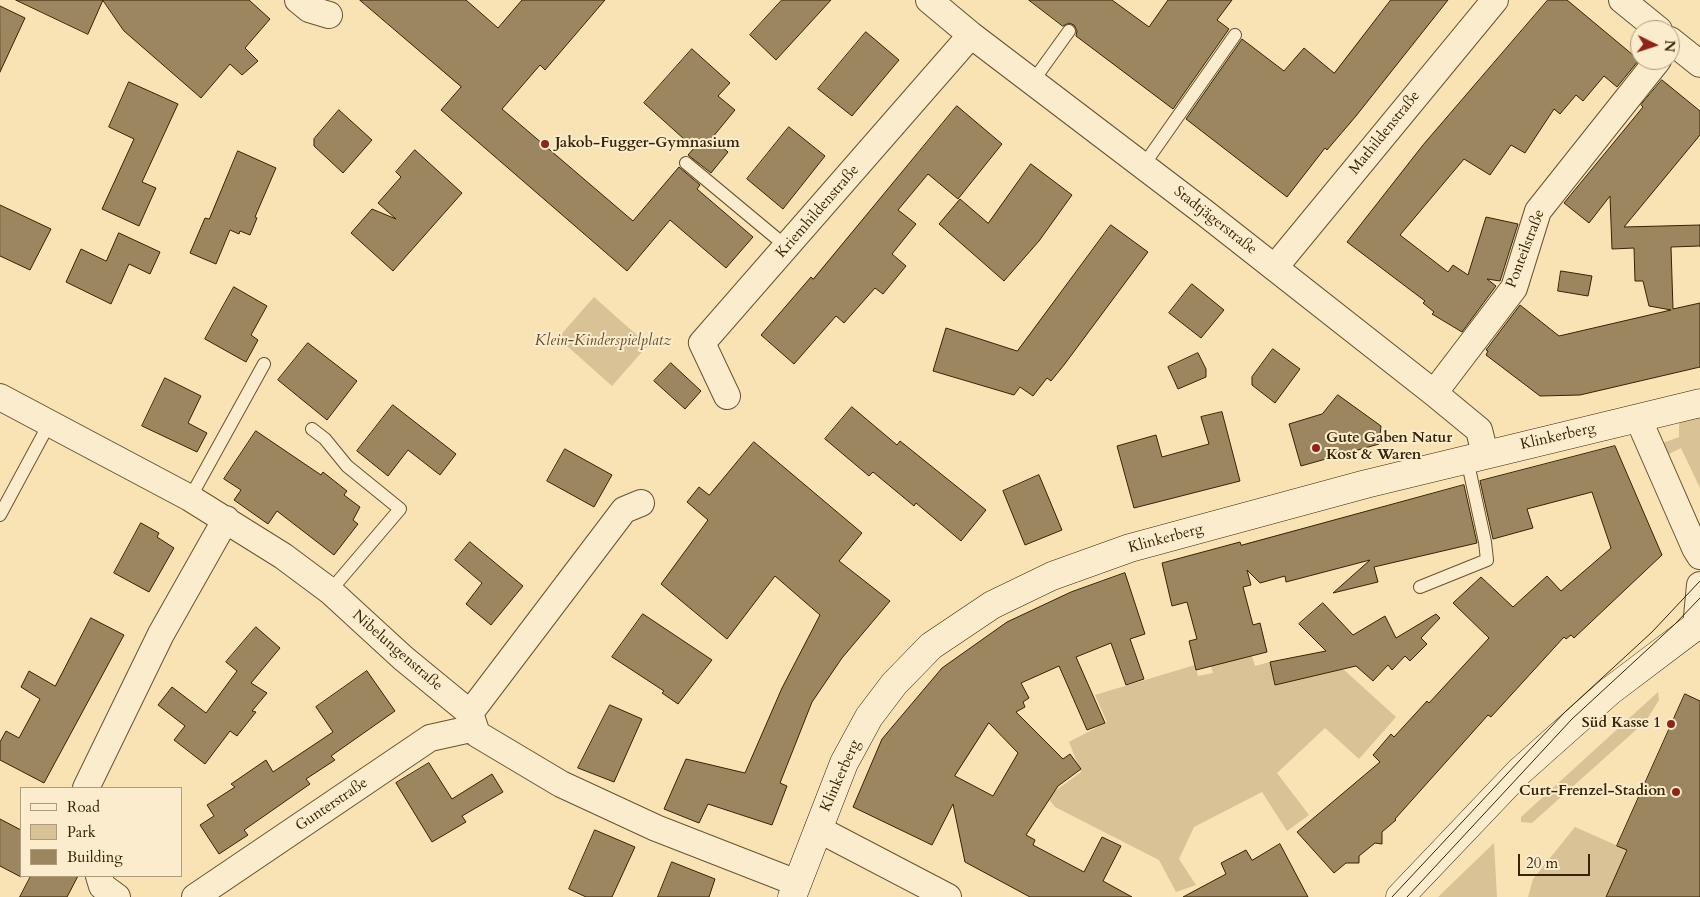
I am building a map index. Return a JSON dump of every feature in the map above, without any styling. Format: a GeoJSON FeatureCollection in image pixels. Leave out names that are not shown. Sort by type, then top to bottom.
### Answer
{"type":"FeatureCollection","features":[{"type":"Feature","properties":{"kind":"main road","name":"Klinkerberg"},"geometry":{"type":"LineString","coordinates":[[795,890],[844,763],[869,717],[894,684],[930,646],[992,605],[1052,576],[1130,548],[1476,457],[1700,403]]}},
{"type":"Feature","properties":{"kind":"main road"},"geometry":{"type":"LineString","coordinates":[[1400,897],[1520,772],[1610,692],[1698,625]]}},
{"type":"Feature","properties":{"kind":"street"},"geometry":{"type":"LineString","coordinates":[[298,0],[309,9],[329,15]]}},
{"type":"Feature","properties":{"kind":"street","name":"Stadtjägerstraße"},"geometry":{"type":"LineString","coordinates":[[929,0],[971,36],[1033,81],[1275,267],[1479,430],[1476,457]]}},
{"type":"Feature","properties":{"kind":"street","name":"Mathildenstraße"},"geometry":{"type":"LineString","coordinates":[[1275,267],[1495,0]]}},
{"type":"Feature","properties":{"kind":"street"},"geometry":{"type":"LineString","coordinates":[[1622,0],[1642,20]]}},
{"type":"Feature","properties":{"kind":"street","name":"Kriemhildenstraße"},"geometry":{"type":"LineString","coordinates":[[727,396],[702,343],[971,36]]}},
{"type":"Feature","properties":{"kind":"street"},"geometry":{"type":"LineString","coordinates":[[1680,52],[1700,64]]}},
{"type":"Feature","properties":{"kind":"street","name":"Ponteilstraße"},"geometry":{"type":"LineString","coordinates":[[1434,393],[1514,288],[1538,211],[1645,70]]}},
{"type":"Feature","properties":{"kind":"street","name":"Nibelungenstraße"},"geometry":{"type":"LineString","coordinates":[[0,397],[190,498],[283,556],[330,592],[473,720],[477,734],[561,784],[674,837],[795,890]]}},
{"type":"Feature","properties":{"kind":"street"},"geometry":{"type":"LineString","coordinates":[[1638,418],[1700,556]]}},
{"type":"Feature","properties":{"kind":"street"},"geometry":{"type":"LineString","coordinates":[[473,720],[624,510],[641,502]]}},
{"type":"Feature","properties":{"kind":"street"},"geometry":{"type":"LineString","coordinates":[[86,787],[161,634],[226,519]]}},
{"type":"Feature","properties":{"kind":"street"},"geometry":{"type":"LineString","coordinates":[[1698,625],[1700,585]]}},
{"type":"Feature","properties":{"kind":"street","name":"Gunterstraße"},"geometry":{"type":"LineString","coordinates":[[195,897],[430,738],[473,720]]}},
{"type":"Feature","properties":{"kind":"street"},"geometry":{"type":"LineString","coordinates":[[818,829],[948,897]]}},
{"type":"Feature","properties":{"kind":"lane"},"geometry":{"type":"LineString","coordinates":[[1033,81],[1069,31]]}},
{"type":"Feature","properties":{"kind":"lane"},"geometry":{"type":"LineString","coordinates":[[1143,166],[1235,35]]}},
{"type":"Feature","properties":{"kind":"lane"},"geometry":{"type":"LineString","coordinates":[[686,163],[787,247]]}},
{"type":"Feature","properties":{"kind":"lane"},"geometry":{"type":"LineString","coordinates":[[190,498],[264,364]]}},
{"type":"Feature","properties":{"kind":"lane"},"geometry":{"type":"LineString","coordinates":[[0,516],[49,424]]}},
{"type":"Feature","properties":{"kind":"lane"},"geometry":{"type":"LineString","coordinates":[[312,429],[325,439],[347,466],[400,509],[330,592]]}},
{"type":"Feature","properties":{"kind":"lane"},"geometry":{"type":"LineString","coordinates":[[1420,587],[1486,560],[1476,457]]}},
{"type":"Feature","properties":{"kind":"green space","name":"Klein-Kinderspielplatz"},"geometry":{"type":"Polygon","coordinates":[[[594,297],[648,345],[612,386],[558,338],[594,297]]]}},
{"type":"Feature","properties":{"kind":"green space"},"geometry":{"type":"Polygon","coordinates":[[[1700,416],[1700,488],[1681,448],[1665,456],[1660,444],[1679,437],[1679,422],[1700,416]]]}},
{"type":"Feature","properties":{"kind":"green space"},"geometry":{"type":"Polygon","coordinates":[[[1252,656],[1255,666],[1270,662],[1275,685],[1343,669],[1396,717],[1359,759],[1325,728],[1277,773],[1309,815],[1287,831],[1262,792],[1194,827],[1179,859],[1196,885],[1176,892],[1159,860],[1055,807],[1047,797],[1081,772],[1069,742],[1107,722],[1095,695],[1195,665],[1198,676],[1213,673],[1211,666],[1252,656]]]}},
{"type":"Feature","properties":{"kind":"green space"},"geometry":{"type":"Polygon","coordinates":[[[1658,692],[1659,700],[1646,721],[1532,823],[1521,822],[1521,817],[1658,692]]]}},
{"type":"Feature","properties":{"kind":"green space"},"geometry":{"type":"Polygon","coordinates":[[[1575,827],[1627,850],[1606,897],[1528,897],[1533,879],[1575,827]]]}},
{"type":"Feature","properties":{"kind":"green space"},"geometry":{"type":"Polygon","coordinates":[[[1494,843],[1497,897],[1438,897],[1494,843]]]}},
{"type":"Feature","properties":{"kind":"building"},"geometry":{"type":"Polygon","coordinates":[[[16,0],[103,0],[88,34],[16,0]]]}},
{"type":"Feature","properties":{"kind":"building"},"geometry":{"type":"Polygon","coordinates":[[[103,0],[249,0],[270,19],[245,48],[258,61],[242,75],[230,64],[201,98],[124,31],[103,0]]]}},
{"type":"Feature","properties":{"kind":"building"},"geometry":{"type":"Polygon","coordinates":[[[360,0],[466,0],[498,28],[522,0],[605,0],[545,70],[540,65],[502,109],[633,221],[679,167],[700,185],[697,189],[753,237],[726,268],[670,220],[627,271],[441,110],[461,87],[360,0]]]}},
{"type":"Feature","properties":{"kind":"building"},"geometry":{"type":"Polygon","coordinates":[[[782,0],[831,0],[776,60],[750,35],[782,0]]]}},
{"type":"Feature","properties":{"kind":"building"},"geometry":{"type":"Polygon","coordinates":[[[1029,0],[1112,0],[1149,27],[1168,0],[1232,0],[1217,20],[1229,29],[1173,109],[1076,36],[1077,31],[1074,25],[1069,23],[1063,26],[1029,0]]]}},
{"type":"Feature","properties":{"kind":"building"},"geometry":{"type":"Polygon","coordinates":[[[1391,0],[1448,0],[1356,116],[1327,150],[1325,148],[1287,197],[1186,119],[1242,39],[1284,71],[1304,48],[1334,73],[1391,0]]]}},
{"type":"Feature","properties":{"kind":"building"},"geometry":{"type":"Polygon","coordinates":[[[1548,0],[1567,0],[1630,52],[1631,70],[1617,87],[1604,76],[1583,101],[1576,95],[1560,114],[1554,109],[1525,153],[1511,145],[1490,175],[1464,159],[1400,235],[1448,272],[1453,265],[1468,275],[1486,217],[1518,224],[1500,281],[1487,279],[1496,286],[1462,332],[1432,314],[1434,312],[1423,303],[1425,301],[1347,242],[1423,145],[1548,0]]]}},
{"type":"Feature","properties":{"kind":"building"},"geometry":{"type":"Polygon","coordinates":[[[0,6],[25,18],[0,72],[0,6]]]}},
{"type":"Feature","properties":{"kind":"building"},"geometry":{"type":"Polygon","coordinates":[[[866,32],[899,60],[852,116],[818,89],[866,32]]]}},
{"type":"Feature","properties":{"kind":"building"},"geometry":{"type":"Polygon","coordinates":[[[692,49],[730,83],[718,96],[735,110],[712,138],[728,152],[711,173],[688,155],[694,148],[644,103],[692,49]]]}},
{"type":"Feature","properties":{"kind":"building"},"geometry":{"type":"Polygon","coordinates":[[[1662,80],[1700,111],[1700,135],[1624,227],[1700,225],[1700,246],[1671,247],[1673,309],[1700,303],[1700,367],[1580,395],[1540,396],[1486,355],[1488,351],[1486,350],[1520,305],[1559,336],[1671,310],[1649,306],[1643,281],[1635,281],[1634,248],[1612,249],[1610,196],[1589,223],[1564,203],[1643,107],[1641,105],[1662,80]]]}},
{"type":"Feature","properties":{"kind":"building"},"geometry":{"type":"Polygon","coordinates":[[[129,82],[178,104],[142,182],[156,188],[139,226],[102,209],[134,139],[109,127],[129,82]]]}},
{"type":"Feature","properties":{"kind":"building"},"geometry":{"type":"Polygon","coordinates":[[[957,106],[1002,144],[958,199],[928,174],[898,210],[916,224],[892,254],[906,266],[883,294],[875,288],[844,323],[836,316],[794,364],[761,335],[811,277],[813,279],[957,106]]]}},
{"type":"Feature","properties":{"kind":"building"},"geometry":{"type":"Polygon","coordinates":[[[339,110],[372,140],[343,173],[314,146],[314,139],[339,110]]]}},
{"type":"Feature","properties":{"kind":"building"},"geometry":{"type":"Polygon","coordinates":[[[789,127],[825,156],[783,209],[747,179],[789,127]]]}},
{"type":"Feature","properties":{"kind":"building"},"geometry":{"type":"Polygon","coordinates":[[[415,150],[462,193],[393,271],[351,233],[372,209],[396,219],[378,203],[401,177],[396,172],[415,150]]]}},
{"type":"Feature","properties":{"kind":"building"},"geometry":{"type":"Polygon","coordinates":[[[238,151],[276,168],[255,217],[257,218],[250,235],[240,231],[239,234],[230,230],[216,264],[190,253],[205,218],[209,219],[238,151]]]}},
{"type":"Feature","properties":{"kind":"building"},"geometry":{"type":"Polygon","coordinates":[[[1031,164],[1072,195],[1039,241],[1004,281],[939,224],[960,199],[988,223],[1031,164]]]}},
{"type":"Feature","properties":{"kind":"building"},"geometry":{"type":"Polygon","coordinates":[[[0,205],[51,229],[30,270],[0,256],[0,205]]]}},
{"type":"Feature","properties":{"kind":"building"},"geometry":{"type":"Polygon","coordinates":[[[1111,225],[1148,252],[1064,365],[1051,381],[1047,378],[1033,396],[1020,387],[1014,395],[933,371],[946,328],[1017,351],[1111,225]]]}},
{"type":"Feature","properties":{"kind":"building"},"geometry":{"type":"Polygon","coordinates":[[[119,233],[160,252],[150,274],[129,264],[111,304],[66,282],[81,249],[106,261],[119,233]]]}},
{"type":"Feature","properties":{"kind":"building"},"geometry":{"type":"Polygon","coordinates":[[[1561,271],[1592,276],[1588,296],[1558,291],[1561,271]]]}},
{"type":"Feature","properties":{"kind":"building"},"geometry":{"type":"Polygon","coordinates":[[[1192,284],[1224,310],[1201,338],[1169,313],[1192,284]]]}},
{"type":"Feature","properties":{"kind":"building"},"geometry":{"type":"Polygon","coordinates":[[[234,287],[267,306],[251,335],[258,340],[246,362],[205,339],[234,287]]]}},
{"type":"Feature","properties":{"kind":"building"},"geometry":{"type":"Polygon","coordinates":[[[308,343],[357,381],[327,420],[278,380],[308,343]]]}},
{"type":"Feature","properties":{"kind":"building"},"geometry":{"type":"Polygon","coordinates":[[[1273,349],[1300,369],[1275,403],[1252,385],[1252,377],[1273,349]]]}},
{"type":"Feature","properties":{"kind":"building"},"geometry":{"type":"Polygon","coordinates":[[[1198,353],[1206,369],[1206,377],[1178,389],[1168,367],[1198,353]]]}},
{"type":"Feature","properties":{"kind":"building"},"geometry":{"type":"Polygon","coordinates":[[[671,363],[701,391],[685,409],[654,381],[671,363]]]}},
{"type":"Feature","properties":{"kind":"building"},"geometry":{"type":"Polygon","coordinates":[[[165,378],[201,396],[188,423],[207,433],[197,452],[142,426],[165,378]]]}},
{"type":"Feature","properties":{"kind":"building"},"geometry":{"type":"Polygon","coordinates":[[[1338,395],[1381,426],[1379,444],[1301,466],[1289,424],[1322,414],[1338,395]]]}},
{"type":"Feature","properties":{"kind":"building"},"geometry":{"type":"Polygon","coordinates":[[[393,405],[456,454],[440,475],[408,450],[388,476],[357,451],[393,405]]]}},
{"type":"Feature","properties":{"kind":"building"},"geometry":{"type":"Polygon","coordinates":[[[852,407],[897,445],[900,441],[986,510],[961,541],[916,503],[914,506],[873,472],[869,476],[825,439],[852,407]]]}},
{"type":"Feature","properties":{"kind":"building"},"geometry":{"type":"Polygon","coordinates":[[[1222,412],[1240,481],[1134,508],[1117,446],[1156,435],[1162,457],[1209,444],[1201,417],[1222,412]]]}},
{"type":"Feature","properties":{"kind":"building"},"geometry":{"type":"Polygon","coordinates":[[[256,431],[321,475],[323,472],[347,491],[344,495],[360,507],[353,520],[358,524],[334,555],[277,511],[268,524],[234,500],[241,490],[224,479],[256,431]]]}},
{"type":"Feature","properties":{"kind":"building"},"geometry":{"type":"Polygon","coordinates":[[[754,442],[862,533],[839,561],[890,601],[842,658],[812,702],[780,783],[787,786],[772,825],[708,804],[699,823],[664,809],[686,759],[745,773],[782,688],[820,615],[775,576],[727,639],[661,584],[708,520],[687,502],[699,487],[709,495],[754,442]]]}},
{"type":"Feature","properties":{"kind":"building"},"geometry":{"type":"Polygon","coordinates":[[[1615,446],[1662,555],[1574,638],[1571,635],[1566,639],[1564,637],[1491,717],[1488,715],[1396,820],[1382,832],[1382,844],[1375,843],[1359,856],[1359,863],[1346,863],[1334,873],[1297,832],[1380,762],[1373,755],[1391,734],[1394,737],[1427,701],[1429,703],[1489,638],[1453,603],[1481,577],[1513,607],[1547,576],[1561,591],[1611,548],[1592,492],[1527,509],[1533,528],[1493,539],[1480,481],[1615,446]]]}},
{"type":"Feature","properties":{"kind":"building"},"geometry":{"type":"Polygon","coordinates":[[[565,449],[612,475],[594,507],[547,481],[565,449]]]}},
{"type":"Feature","properties":{"kind":"building"},"geometry":{"type":"Polygon","coordinates":[[[1039,475],[1062,530],[1025,545],[1003,491],[1039,475]]]}},
{"type":"Feature","properties":{"kind":"building"},"geometry":{"type":"Polygon","coordinates":[[[1464,485],[1477,543],[1374,567],[1378,582],[1333,593],[1370,560],[1286,582],[1285,576],[1260,583],[1247,570],[1251,585],[1243,587],[1253,625],[1260,623],[1267,652],[1196,670],[1189,641],[1197,639],[1187,602],[1172,606],[1162,563],[1240,542],[1241,545],[1464,485]]]}},
{"type":"Feature","properties":{"kind":"building"},"geometry":{"type":"Polygon","coordinates":[[[141,523],[159,533],[157,537],[174,548],[149,592],[114,573],[141,523]]]}},
{"type":"Feature","properties":{"kind":"building"},"geometry":{"type":"Polygon","coordinates":[[[470,542],[523,586],[491,625],[466,604],[482,583],[455,560],[470,542]]]}},
{"type":"Feature","properties":{"kind":"building"},"geometry":{"type":"Polygon","coordinates":[[[1125,573],[1145,634],[1130,639],[1144,679],[1126,685],[1111,643],[1076,657],[1105,723],[1087,730],[1059,666],[1021,683],[1029,698],[1023,702],[1025,707],[1016,712],[1063,759],[1070,754],[1081,769],[1058,786],[1026,835],[1035,840],[1033,845],[1084,872],[1102,837],[1121,846],[1103,881],[1132,897],[1030,897],[965,862],[953,804],[932,845],[853,807],[882,739],[942,668],[1007,622],[1071,592],[1125,573]],[[989,723],[955,776],[993,796],[1018,753],[989,723]]]}},
{"type":"Feature","properties":{"kind":"building"},"geometry":{"type":"Polygon","coordinates":[[[1323,603],[1353,635],[1385,616],[1396,638],[1436,614],[1440,618],[1421,638],[1427,644],[1410,661],[1405,656],[1392,670],[1388,665],[1373,681],[1356,666],[1275,685],[1270,662],[1326,651],[1299,624],[1323,603]]]}},
{"type":"Feature","properties":{"kind":"building"},"geometry":{"type":"Polygon","coordinates":[[[643,614],[712,660],[678,704],[662,693],[664,691],[612,657],[643,614]]]}},
{"type":"Feature","properties":{"kind":"building"},"geometry":{"type":"Polygon","coordinates":[[[91,618],[124,635],[44,783],[0,760],[0,742],[6,731],[19,738],[40,699],[21,687],[29,671],[55,686],[91,618]]]}},
{"type":"Feature","properties":{"kind":"building"},"geometry":{"type":"Polygon","coordinates":[[[256,627],[280,648],[251,683],[267,693],[252,711],[256,712],[237,736],[230,731],[205,764],[174,740],[185,726],[158,705],[172,687],[206,713],[237,671],[226,662],[256,627]]]}},
{"type":"Feature","properties":{"kind":"building"},"geometry":{"type":"Polygon","coordinates":[[[367,671],[395,711],[331,756],[335,760],[306,779],[310,784],[244,830],[248,835],[219,854],[200,825],[214,816],[207,805],[235,787],[231,784],[266,760],[273,772],[333,732],[316,707],[367,671]]]}},
{"type":"Feature","properties":{"kind":"building","name":"Curt-Frenzel-Stadion"},"geometry":{"type":"Polygon","coordinates":[[[1685,694],[1700,701],[1700,897],[1606,897],[1627,850],[1617,846],[1685,694]]]}},
{"type":"Feature","properties":{"kind":"building"},"geometry":{"type":"Polygon","coordinates":[[[610,705],[642,719],[614,782],[578,768],[610,705]]]}},
{"type":"Feature","properties":{"kind":"building"},"geometry":{"type":"Polygon","coordinates":[[[429,763],[452,799],[492,774],[503,792],[462,816],[466,822],[432,842],[396,783],[429,763]]]}},
{"type":"Feature","properties":{"kind":"building"},"geometry":{"type":"Polygon","coordinates":[[[0,819],[20,829],[20,876],[0,866],[0,819]]]}},
{"type":"Feature","properties":{"kind":"building"},"geometry":{"type":"Polygon","coordinates":[[[595,830],[635,847],[612,897],[586,897],[569,889],[595,830]]]}},
{"type":"Feature","properties":{"kind":"building"},"geometry":{"type":"Polygon","coordinates":[[[1280,844],[1308,897],[1183,897],[1226,874],[1221,863],[1246,850],[1252,860],[1280,844]]]}},
{"type":"Feature","properties":{"kind":"building"},"geometry":{"type":"Polygon","coordinates":[[[672,862],[715,879],[709,897],[658,897],[672,862]]]}},
{"type":"Feature","properties":{"kind":"building"},"geometry":{"type":"Polygon","coordinates":[[[30,877],[77,877],[67,897],[20,897],[30,877]]]}},
{"type":"Feature","properties":{"kind":"tram line"},"geometry":{"type":"LineString","coordinates":[[1392,897],[1564,713],[1652,632],[1700,581]]}},
{"type":"Feature","properties":{"kind":"tram line"},"geometry":{"type":"LineString","coordinates":[[1407,897],[1572,719],[1675,624],[1700,598]]}},
{"type":"Feature","properties":{"kind":"place","name":"Jakob-Fugger-Gymnasium"},"geometry":{"type":"Point","coordinates":[545,144]}},
{"type":"Feature","properties":{"kind":"place","name":"Gute Gaben Natur Kost & Waren"},"geometry":{"type":"Point","coordinates":[1316,448]}},
{"type":"Feature","properties":{"kind":"place","name":"Süd Kasse 1"},"geometry":{"type":"Point","coordinates":[1671,724]}},
{"type":"Feature","properties":{"kind":"place","name":"Curt-Frenzel-Stadion"},"geometry":{"type":"Point","coordinates":[1676,792]}}]}
